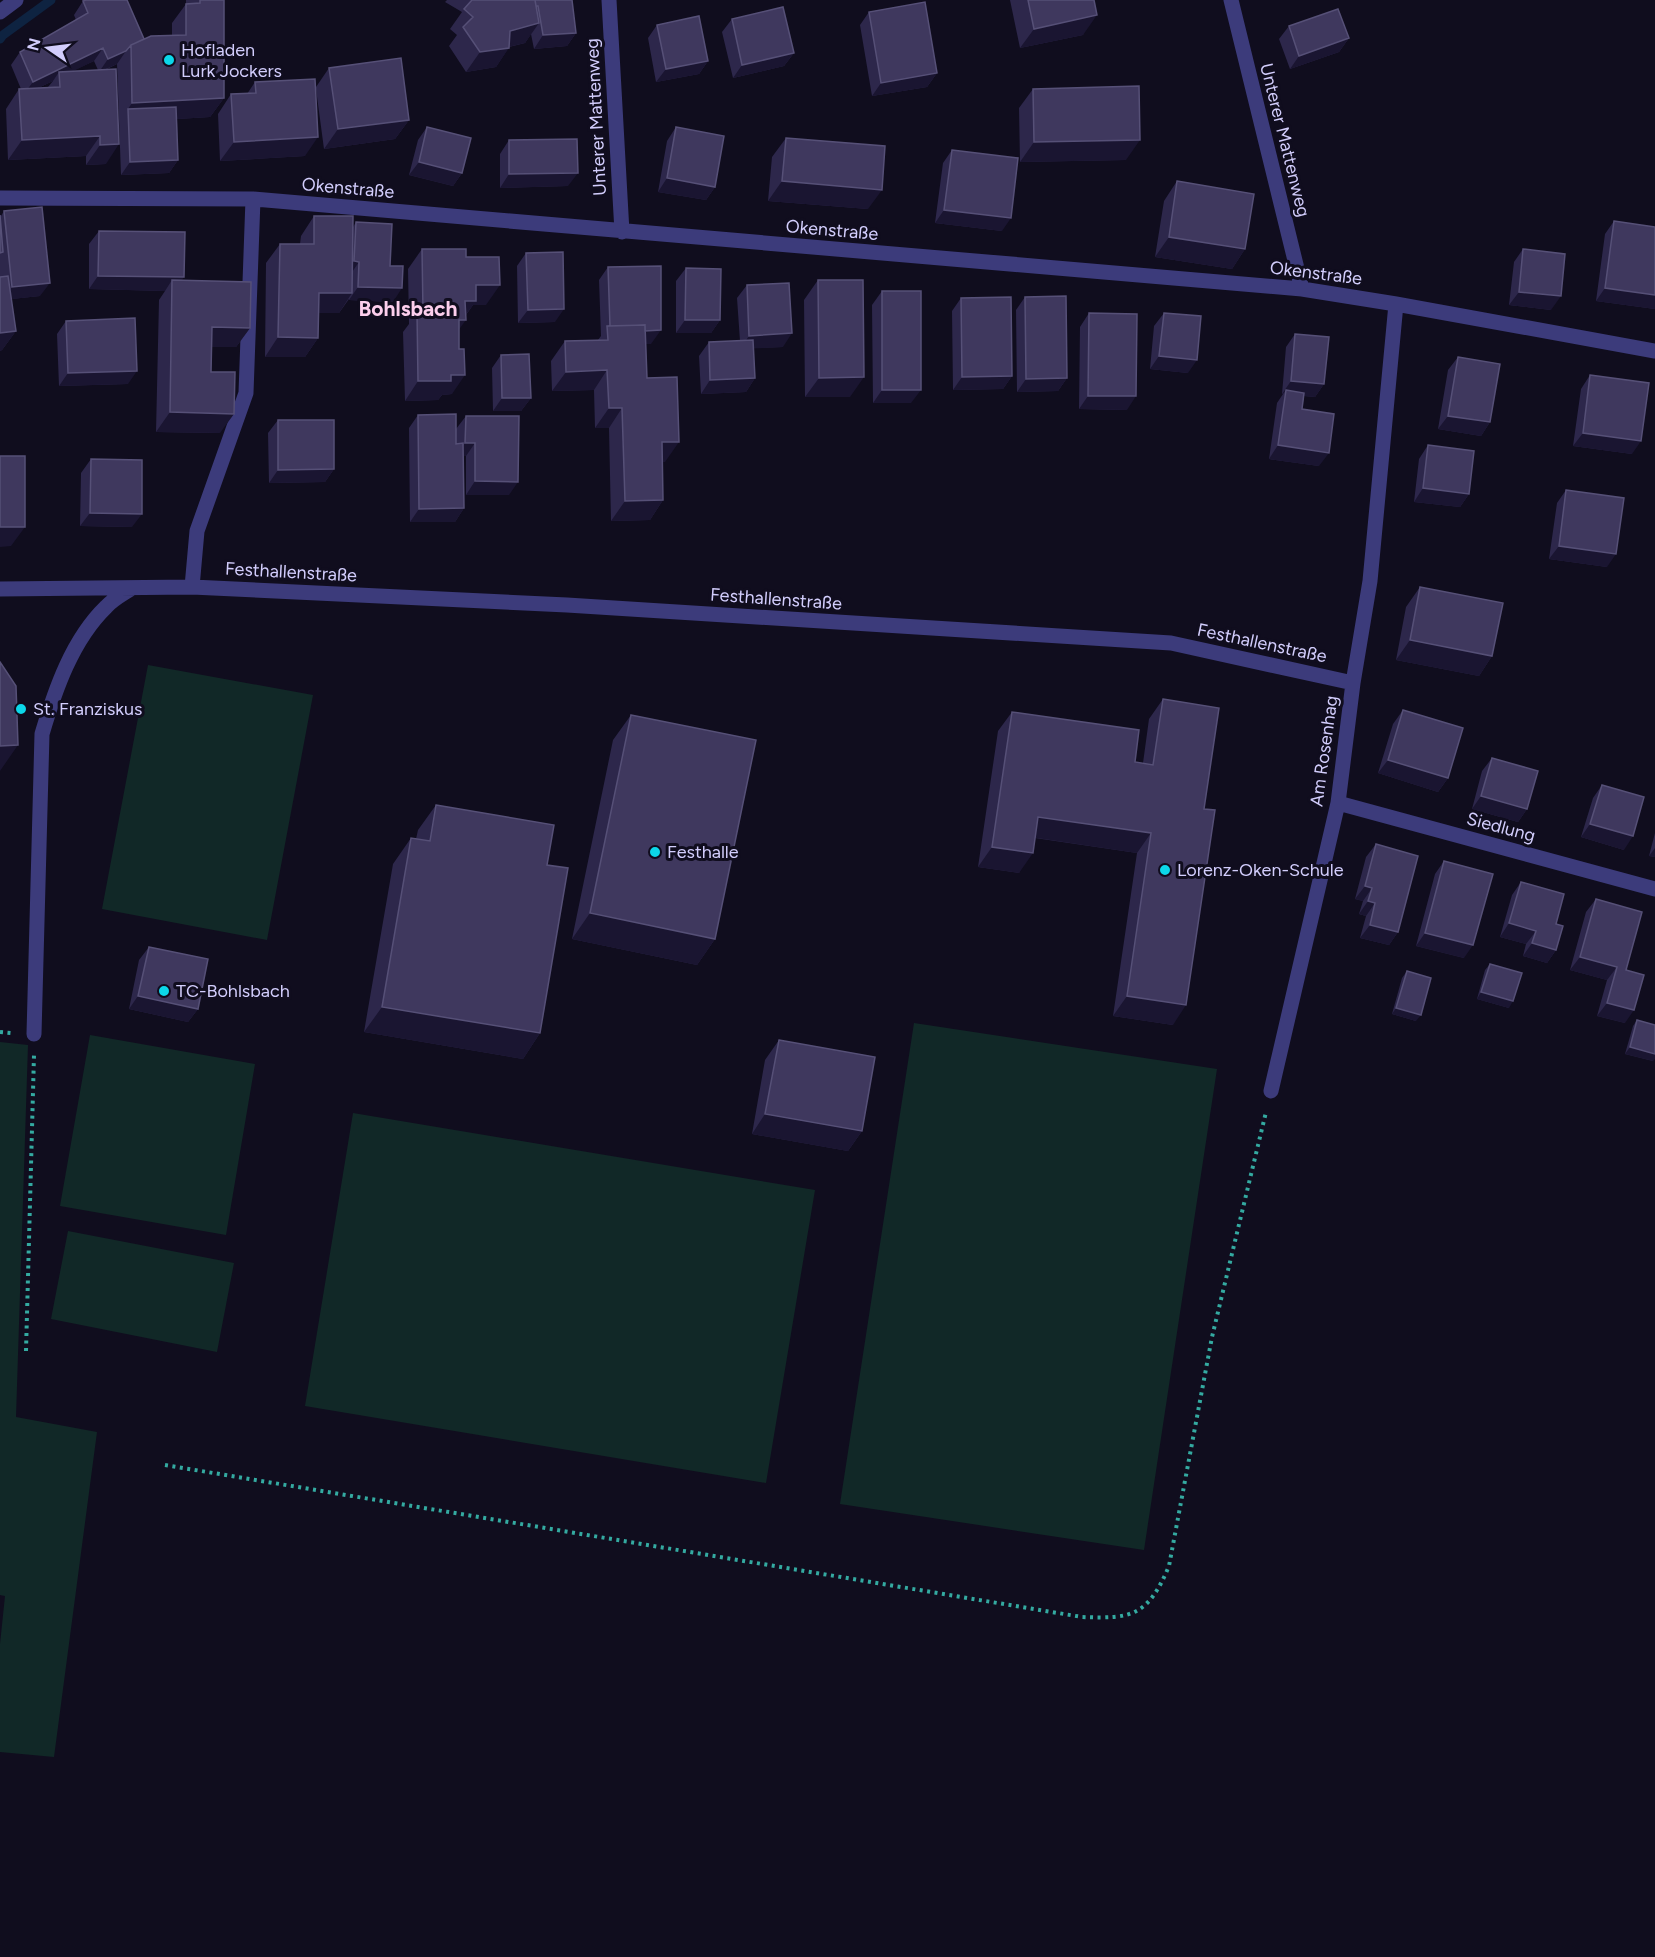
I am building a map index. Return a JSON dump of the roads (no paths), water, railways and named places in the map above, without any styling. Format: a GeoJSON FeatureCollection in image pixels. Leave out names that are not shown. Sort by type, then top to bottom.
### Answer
{"type":"FeatureCollection","features":[{"type":"Feature","properties":{"kind":"street"},"geometry":{"type":"LineString","coordinates":[[0,12],[16,0]]}},
{"type":"Feature","properties":{"kind":"street","name":"Unterer Mattenweg"},"geometry":{"type":"LineString","coordinates":[[609,0],[622,232]]}},
{"type":"Feature","properties":{"kind":"street","name":"Unterer Mattenweg"},"geometry":{"type":"LineString","coordinates":[[1231,0],[1302,289]]}},
{"type":"Feature","properties":{"kind":"street","name":"Okenstraße"},"geometry":{"type":"LineString","coordinates":[[0,198],[253,199],[1302,289],[1655,351]]}},
{"type":"Feature","properties":{"kind":"street"},"geometry":{"type":"LineString","coordinates":[[192,587],[197,531],[246,393],[253,199]]}},
{"type":"Feature","properties":{"kind":"street","name":"Am Rosenhag"},"geometry":{"type":"LineString","coordinates":[[1271,1091],[1338,803],[1353,683],[1370,581],[1396,304]]}},
{"type":"Feature","properties":{"kind":"street","name":"Festhallenstraße"},"geometry":{"type":"LineString","coordinates":[[0,589],[192,587],[567,605],[1170,643],[1353,683]]}},
{"type":"Feature","properties":{"kind":"street"},"geometry":{"type":"LineString","coordinates":[[34,1034],[42,734],[54,693],[71,657],[87,631],[106,607],[132,588]]}},
{"type":"Feature","properties":{"kind":"street","name":"Siedlung"},"geometry":{"type":"LineString","coordinates":[[1338,803],[1655,889]]}},
{"type":"Feature","properties":{"kind":"waterway"},"geometry":{"type":"LineString","coordinates":[[0,39],[51,0]]}},
{"type":"Feature","properties":{"kind":"place","name":"Hofladen Lurk Jockers"},"geometry":{"type":"Point","coordinates":[169,60]}},
{"type":"Feature","properties":{"kind":"place","name":"St. Franziskus"},"geometry":{"type":"Point","coordinates":[21,709]}},
{"type":"Feature","properties":{"kind":"place","name":"Festhalle"},"geometry":{"type":"Point","coordinates":[655,852]}},
{"type":"Feature","properties":{"kind":"place","name":"Lorenz-Oken-Schule"},"geometry":{"type":"Point","coordinates":[1165,870]}},
{"type":"Feature","properties":{"kind":"place","name":"TC-Bohlsbach"},"geometry":{"type":"Point","coordinates":[164,991]}},
{"type":"Feature","properties":{"kind":"district","name":"Bohlsbach"},"geometry":{"type":"Point","coordinates":[408,309]}}]}
